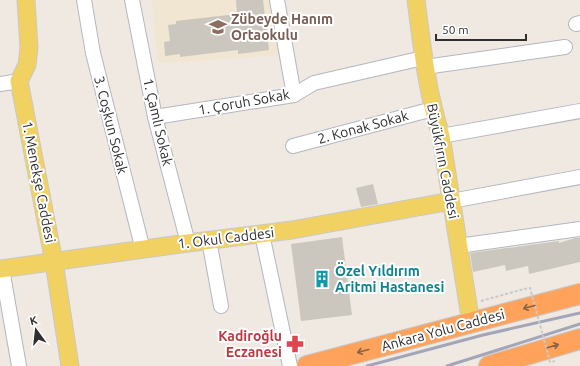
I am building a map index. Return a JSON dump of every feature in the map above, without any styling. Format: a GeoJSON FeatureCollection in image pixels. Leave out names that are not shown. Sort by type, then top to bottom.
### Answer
{"type":"FeatureCollection","features":[{"type":"Feature","properties":{"kind":"highway","name":"Ankara Yolu Caddesi"},"geometry":{"type":"LineString","coordinates":[[307,366],[470,313],[576,295]]}},
{"type":"Feature","properties":{"kind":"highway"},"geometry":{"type":"LineString","coordinates":[[489,366],[531,360],[579,343]]}},
{"type":"Feature","properties":{"kind":"main road"},"geometry":{"type":"LineString","coordinates":[[19,81],[27,65],[30,48],[26,0]]}},
{"type":"Feature","properties":{"kind":"main road","name":"Büyükfırın Caddesi"},"geometry":{"type":"LineString","coordinates":[[416,0],[424,63],[432,109],[441,136],[470,313]]}},
{"type":"Feature","properties":{"kind":"main road","name":"1. Menekşe Caddesi"},"geometry":{"type":"LineString","coordinates":[[19,81],[54,262],[70,366]]}},
{"type":"Feature","properties":{"kind":"main road","name":"1. Okul Caddesi"},"geometry":{"type":"LineString","coordinates":[[1,269],[292,230],[451,201]]}},
{"type":"Feature","properties":{"kind":"street","name":"3. Coşkun Sokak"},"geometry":{"type":"LineString","coordinates":[[84,0],[93,53],[142,250]]}},
{"type":"Feature","properties":{"kind":"street","name":"1. Çamlı Sokak"},"geometry":{"type":"LineString","coordinates":[[132,0],[155,117],[188,243]]}},
{"type":"Feature","properties":{"kind":"street"},"geometry":{"type":"LineString","coordinates":[[277,0],[294,95]]}},
{"type":"Feature","properties":{"kind":"street","name":"1. Çoruh Sokak"},"geometry":{"type":"LineString","coordinates":[[155,117],[294,95],[314,82],[424,63],[565,47]]}},
{"type":"Feature","properties":{"kind":"street"},"geometry":{"type":"LineString","coordinates":[[0,84],[19,81]]}},
{"type":"Feature","properties":{"kind":"street","name":"2. Konak Sokak"},"geometry":{"type":"LineString","coordinates":[[293,146],[432,109]]}},
{"type":"Feature","properties":{"kind":"street"},"geometry":{"type":"LineString","coordinates":[[441,136],[580,111]]}},
{"type":"Feature","properties":{"kind":"street"},"geometry":{"type":"LineString","coordinates":[[451,201],[580,177]]}},
{"type":"Feature","properties":{"kind":"street"},"geometry":{"type":"LineString","coordinates":[[458,246],[580,228]]}},
{"type":"Feature","properties":{"kind":"street"},"geometry":{"type":"LineString","coordinates":[[262,234],[290,366]]}},
{"type":"Feature","properties":{"kind":"street"},"geometry":{"type":"LineString","coordinates":[[209,240],[221,306]]}},
{"type":"Feature","properties":{"kind":"street"},"geometry":{"type":"LineString","coordinates":[[1,269],[19,366]]}},
{"type":"Feature","properties":{"kind":"path"},"geometry":{"type":"LineString","coordinates":[[470,313],[502,294],[530,288],[550,362],[556,361]]}},
{"type":"Feature","properties":{"kind":"shaded area","name":"Zübeyde Hanım Ortaokulu"},"geometry":{"type":"Polygon","coordinates":[[[152,0],[275,0],[287,55],[158,63],[152,0]]]}},
{"type":"Feature","properties":{"kind":"building"},"geometry":{"type":"Polygon","coordinates":[[[236,0],[263,0],[269,50],[238,54],[238,50],[180,57],[180,54],[165,56],[164,42],[170,41],[168,25],[176,24],[176,21],[237,14],[236,0]]]}},
{"type":"Feature","properties":{"kind":"building"},"geometry":{"type":"Polygon","coordinates":[[[373,184],[378,204],[361,207],[356,188],[373,184]]]}},
{"type":"Feature","properties":{"kind":"building","name":"Özel Yıldırım Aritmi Hastanesi"},"geometry":{"type":"Polygon","coordinates":[[[342,237],[352,315],[301,321],[291,244],[342,237]]]}},
{"type":"Feature","properties":{"kind":"building"},"geometry":{"type":"Polygon","coordinates":[[[580,238],[580,262],[529,274],[528,266],[506,271],[505,265],[473,272],[470,253],[559,241],[559,243],[580,238]]]}},
{"type":"Feature","properties":{"kind":"railway"},"geometry":{"type":"LineString","coordinates":[[367,366],[483,335],[580,313]]}},
{"type":"Feature","properties":{"kind":"railway"},"geometry":{"type":"LineString","coordinates":[[447,366],[580,324]]}},
{"type":"Feature","properties":{"kind":"place","name":"Zübeyde Hanım Ortaokulu"},"geometry":{"type":"Point","coordinates":[218,27]}},
{"type":"Feature","properties":{"kind":"place","name":"Özel Yıldırım Aritmi Hastanesi"},"geometry":{"type":"Point","coordinates":[322,279]}},
{"type":"Feature","properties":{"kind":"place","name":"Kadiroğlu Eczanesi"},"geometry":{"type":"Point","coordinates":[295,344]}}]}
